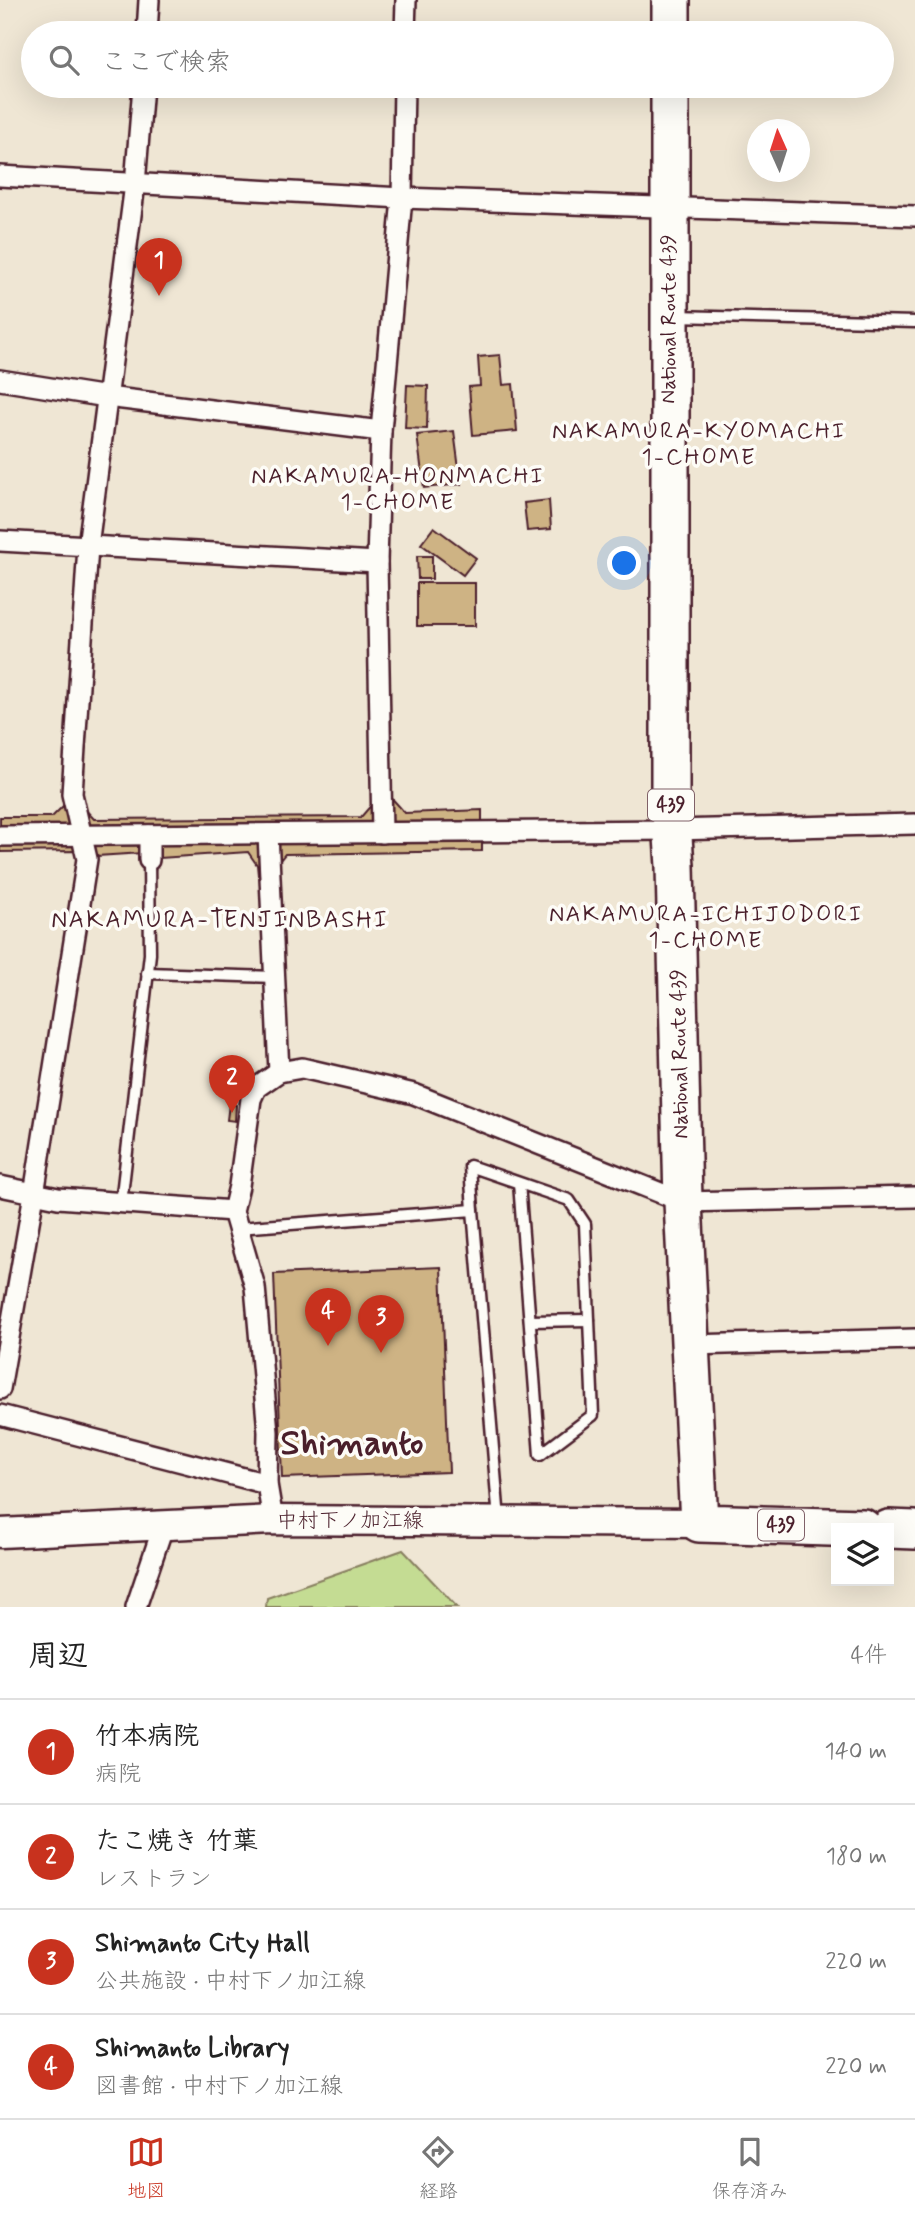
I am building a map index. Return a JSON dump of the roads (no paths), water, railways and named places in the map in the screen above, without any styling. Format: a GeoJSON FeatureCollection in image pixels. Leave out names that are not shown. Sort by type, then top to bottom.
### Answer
{"type":"FeatureCollection","features":[{"type":"Feature","properties":{"kind":"highway"},"geometry":{"type":"LineString","coordinates":[[671,0],[671,21]]}},
{"type":"Feature","properties":{"kind":"highway","name":"National Route 439"},"geometry":{"type":"LineString","coordinates":[[670,98],[670,792],[683,1202],[699,1523]]}},
{"type":"Feature","properties":{"kind":"highway","name":"439"},"geometry":{"type":"LineString","coordinates":[[699,1523],[831,1527]]}},
{"type":"Feature","properties":{"kind":"highway"},"geometry":{"type":"LineString","coordinates":[[894,1529],[915,1530]]}},
{"type":"Feature","properties":{"kind":"main road","name":"中村下ノ加江線"},"geometry":{"type":"LineString","coordinates":[[0,1533],[274,1520],[699,1523]]}},
{"type":"Feature","properties":{"kind":"street"},"geometry":{"type":"LineString","coordinates":[[148,21],[149,0]]}},
{"type":"Feature","properties":{"kind":"street"},"geometry":{"type":"LineString","coordinates":[[405,21],[406,0]]}},
{"type":"Feature","properties":{"kind":"street"},"geometry":{"type":"LineString","coordinates":[[0,1389],[87,859],[72,794],[88,546],[135,184],[142,98]]}},
{"type":"Feature","properties":{"kind":"street"},"geometry":{"type":"LineString","coordinates":[[382,833],[377,562],[381,431],[401,198],[404,98]]}},
{"type":"Feature","properties":{"kind":"street"},"geometry":{"type":"LineString","coordinates":[[0,176],[401,198],[915,216]]}},
{"type":"Feature","properties":{"kind":"street"},"geometry":{"type":"LineString","coordinates":[[0,380],[107,397],[381,431]]}},
{"type":"Feature","properties":{"kind":"street"},"geometry":{"type":"LineString","coordinates":[[0,541],[377,562]]}},
{"type":"Feature","properties":{"kind":"street"},"geometry":{"type":"LineString","coordinates":[[0,836],[673,831],[915,824]]}},
{"type":"Feature","properties":{"kind":"street"},"geometry":{"type":"LineString","coordinates":[[268,834],[279,1072]]}},
{"type":"Feature","properties":{"kind":"street"},"geometry":{"type":"LineString","coordinates":[[149,835],[149,860]]}},
{"type":"Feature","properties":{"kind":"street"},"geometry":{"type":"LineString","coordinates":[[274,1520],[267,1484],[268,1432],[255,1287],[236,1220],[251,1099],[256,1088],[279,1072],[302,1068],[414,1094],[683,1202],[915,1197]]}},
{"type":"Feature","properties":{"kind":"street"},"geometry":{"type":"LineString","coordinates":[[0,1186],[58,1198],[121,1203],[236,1220]]}},
{"type":"Feature","properties":{"kind":"street"},"geometry":{"type":"LineString","coordinates":[[691,1345],[915,1339]]}},
{"type":"Feature","properties":{"kind":"street"},"geometry":{"type":"LineString","coordinates":[[0,1415],[267,1484]]}},
{"type":"Feature","properties":{"kind":"street"},"geometry":{"type":"LineString","coordinates":[[136,1607],[163,1527]]}},
{"type":"Feature","properties":{"kind":"lane"},"geometry":{"type":"LineString","coordinates":[[669,316],[915,322]]}},
{"type":"Feature","properties":{"kind":"lane"},"geometry":{"type":"LineString","coordinates":[[121,1203],[150,954],[149,860]]}},
{"type":"Feature","properties":{"kind":"lane"},"geometry":{"type":"LineString","coordinates":[[147,973],[274,977]]}},
{"type":"Feature","properties":{"kind":"lane"},"geometry":{"type":"LineString","coordinates":[[499,1521],[470,1166],[569,1200],[585,1224],[593,1415],[540,1455],[519,1183]]}},
{"type":"Feature","properties":{"kind":"lane"},"geometry":{"type":"LineString","coordinates":[[236,1220],[473,1210]]}},
{"type":"Feature","properties":{"kind":"lane"},"geometry":{"type":"LineString","coordinates":[[530,1321],[589,1320]]}},
{"type":"Feature","properties":{"kind":"place","name":"竹本病院"},"geometry":{"type":"Point","coordinates":[159,296]}},
{"type":"Feature","properties":{"kind":"place","name":"たこ焼き 竹葉"},"geometry":{"type":"Point","coordinates":[232,1113]}},
{"type":"Feature","properties":{"kind":"place","name":"Shimanto Library"},"geometry":{"type":"Point","coordinates":[328,1346]}},
{"type":"Feature","properties":{"kind":"place","name":"Shimanto City Hall"},"geometry":{"type":"Point","coordinates":[381,1353]}},
{"type":"Feature","properties":{"kind":"district","name":"NAKAMURA-KYOMACHI 1-CHOME"},"geometry":{"type":"Point","coordinates":[699,445]}},
{"type":"Feature","properties":{"kind":"district","name":"NAKAMURA-HONMACHI 1-CHOME"},"geometry":{"type":"Point","coordinates":[398,490]}},
{"type":"Feature","properties":{"kind":"district","name":"NAKAMURA-TENJINBASHI"},"geometry":{"type":"Point","coordinates":[220,920]}},
{"type":"Feature","properties":{"kind":"district","name":"NAKAMURA-ICHIJODORI 1-CHOME"},"geometry":{"type":"Point","coordinates":[706,928]}},
{"type":"Feature","properties":{"kind":"district","name":"Shimanto"},"geometry":{"type":"Point","coordinates":[352,1444]}}]}
